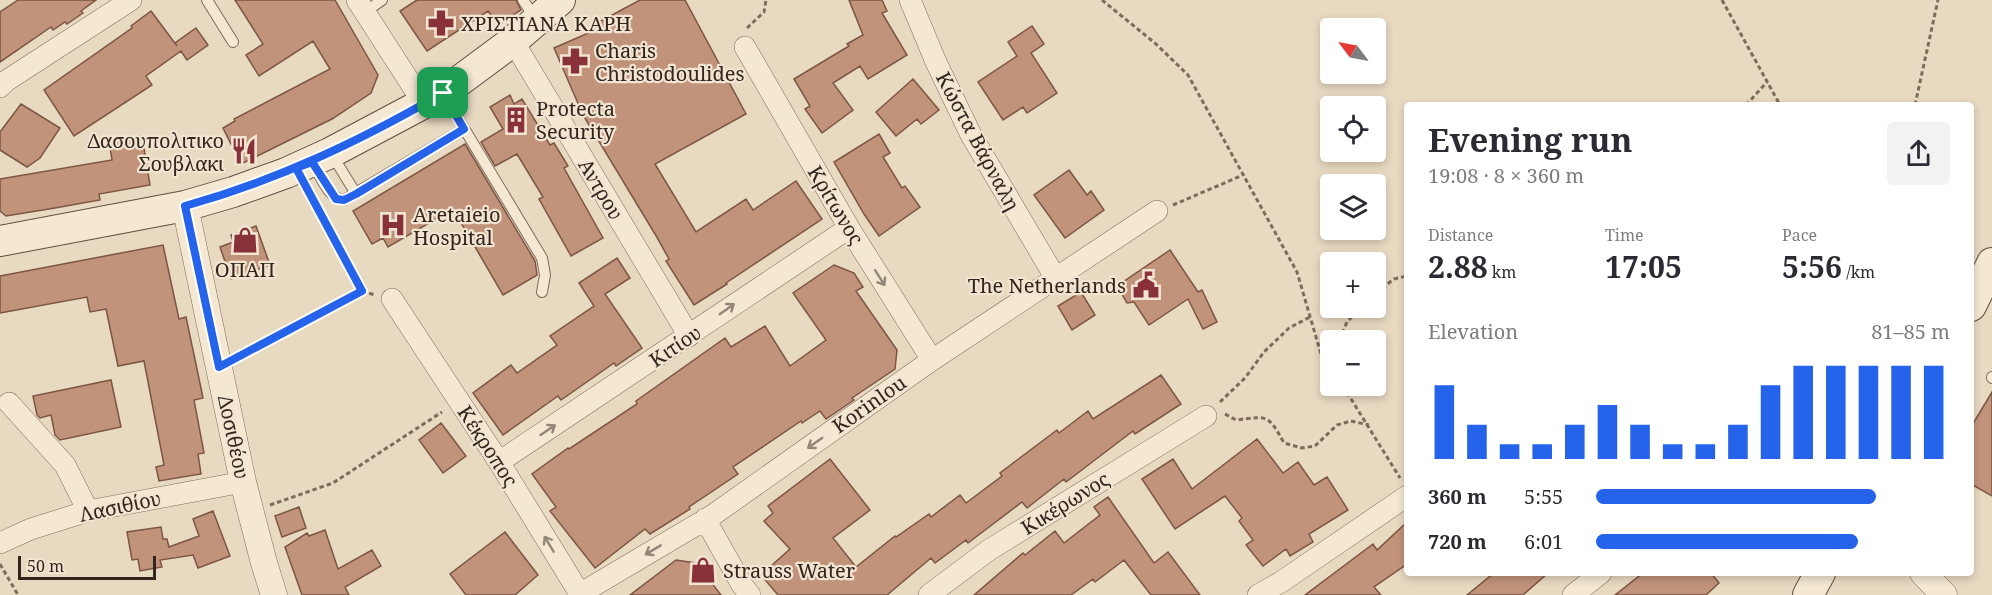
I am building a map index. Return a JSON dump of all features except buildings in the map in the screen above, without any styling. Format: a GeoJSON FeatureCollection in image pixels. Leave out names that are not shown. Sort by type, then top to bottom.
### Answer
{"type":"FeatureCollection","features":[{"type":"Feature","properties":{"kind":"main road"},"geometry":{"type":"LineString","coordinates":[[0,241],[185,206],[233,192],[313,161],[434,99],[513,41],[539,7]]}},
{"type":"Feature","properties":{"kind":"main road"},"geometry":{"type":"LineString","coordinates":[[1974,300],[1992,263]]}},
{"type":"Feature","properties":{"kind":"street"},"geometry":{"type":"LineString","coordinates":[[0,87],[131,0]]}},
{"type":"Feature","properties":{"kind":"street","name":"Κώστα Βάρναλη"},"geometry":{"type":"LineString","coordinates":[[910,0],[936,62],[971,135],[1055,277]]}},
{"type":"Feature","properties":{"kind":"street"},"geometry":{"type":"LineString","coordinates":[[368,4],[434,99]]}},
{"type":"Feature","properties":{"kind":"street","name":"Αντρου"},"geometry":{"type":"LineString","coordinates":[[513,41],[689,336]]}},
{"type":"Feature","properties":{"kind":"street","name":"Κρίτωνος"},"geometry":{"type":"LineString","coordinates":[[745,47],[849,228],[932,360]]}},
{"type":"Feature","properties":{"kind":"street","name":"Δοσιθέου"},"geometry":{"type":"LineString","coordinates":[[185,206],[243,482],[274,595]]}},
{"type":"Feature","properties":{"kind":"street","name":"Korinlou"},"geometry":{"type":"LineString","coordinates":[[579,595],[705,519],[932,360],[1157,211]]}},
{"type":"Feature","properties":{"kind":"street","name":"Κιτίου"},"geometry":{"type":"LineString","coordinates":[[499,462],[849,228]]}},
{"type":"Feature","properties":{"kind":"street","name":"Κέκροπος"},"geometry":{"type":"LineString","coordinates":[[392,299],[499,462],[579,595]]}},
{"type":"Feature","properties":{"kind":"street"},"geometry":{"type":"LineString","coordinates":[[9,403],[65,465],[88,511]]}},
{"type":"Feature","properties":{"kind":"street","name":"Κικέρωνος"},"geometry":{"type":"LineString","coordinates":[[929,595],[989,550],[1206,416]]}},
{"type":"Feature","properties":{"kind":"street","name":"Λασιθίου"},"geometry":{"type":"LineString","coordinates":[[0,543],[31,529],[88,511],[243,482]]}},
{"type":"Feature","properties":{"kind":"street"},"geometry":{"type":"LineString","coordinates":[[1258,595],[1286,588],[1404,488]]}},
{"type":"Feature","properties":{"kind":"street"},"geometry":{"type":"LineString","coordinates":[[705,519],[750,595]]}},
{"type":"Feature","properties":{"kind":"street"},"geometry":{"type":"LineString","coordinates":[[1573,595],[1597,576]]}},
{"type":"Feature","properties":{"kind":"street"},"geometry":{"type":"LineString","coordinates":[[1926,576],[1944,595]]}},
{"type":"Feature","properties":{"kind":"lane"},"geometry":{"type":"LineString","coordinates":[[207,0],[233,42]]}},
{"type":"Feature","properties":{"kind":"lane"},"geometry":{"type":"LineString","coordinates":[[434,99],[464,129],[542,258],[545,274],[542,292]]}},
{"type":"Feature","properties":{"kind":"lane"},"geometry":{"type":"LineString","coordinates":[[313,161],[336,199],[344,200],[464,129]]}},
{"type":"Feature","properties":{"kind":"lane"},"geometry":{"type":"LineString","coordinates":[[313,161],[356,194]]}},
{"type":"Feature","properties":{"kind":"path"},"geometry":{"type":"LineString","coordinates":[[745,47],[743,37],[745,30],[764,12],[767,6],[766,0]]}},
{"type":"Feature","properties":{"kind":"path"},"geometry":{"type":"LineString","coordinates":[[1102,0],[1156,44],[1188,75],[1297,272],[1320,351]]}},
{"type":"Feature","properties":{"kind":"path"},"geometry":{"type":"LineString","coordinates":[[1722,0],[1778,102]]}},
{"type":"Feature","properties":{"kind":"path"},"geometry":{"type":"LineString","coordinates":[[1916,102],[1938,0]]}},
{"type":"Feature","properties":{"kind":"path"},"geometry":{"type":"LineString","coordinates":[[1749,102],[1767,82]]}},
{"type":"Feature","properties":{"kind":"path"},"geometry":{"type":"LineString","coordinates":[[219,367],[362,291],[313,161]]}},
{"type":"Feature","properties":{"kind":"path"},"geometry":{"type":"LineString","coordinates":[[1157,211],[1244,175]]}},
{"type":"Feature","properties":{"kind":"path"},"geometry":{"type":"LineString","coordinates":[[1386,285],[1394,279],[1404,277]]}},
{"type":"Feature","properties":{"kind":"path"},"geometry":{"type":"LineString","coordinates":[[1206,416],[1245,378],[1264,352],[1289,328],[1310,317]]}},
{"type":"Feature","properties":{"kind":"path"},"geometry":{"type":"LineString","coordinates":[[1350,396],[1369,425],[1404,488]]}},
{"type":"Feature","properties":{"kind":"path"},"geometry":{"type":"LineString","coordinates":[[250,512],[333,483],[459,401]]}},
{"type":"Feature","properties":{"kind":"path"},"geometry":{"type":"LineString","coordinates":[[1206,416],[1224,413],[1236,420],[1261,417],[1268,420],[1284,443],[1302,448],[1315,446],[1337,424],[1351,421],[1369,425]]}},
{"type":"Feature","properties":{"kind":"path"},"geometry":{"type":"LineString","coordinates":[[0,564],[18,595]]}},
{"type":"Feature","properties":{"kind":"place","name":"ΧΡΙΣΤΙΑΝΑ ΚΑΡΗ"},"geometry":{"type":"Point","coordinates":[441,23]}},
{"type":"Feature","properties":{"kind":"place","name":"Charis Christodoulides"},"geometry":{"type":"Point","coordinates":[575,61]}},
{"type":"Feature","properties":{"kind":"place","name":"Protecta Security"},"geometry":{"type":"Point","coordinates":[516,120]}},
{"type":"Feature","properties":{"kind":"place","name":"Δασουπολιτικο Σουβλακι"},"geometry":{"type":"Point","coordinates":[244,151]}},
{"type":"Feature","properties":{"kind":"place","name":"Aretaieio Hospital"},"geometry":{"type":"Point","coordinates":[393,225]}},
{"type":"Feature","properties":{"kind":"place","name":"ΟΠΑΠ"},"geometry":{"type":"Point","coordinates":[245,240]}},
{"type":"Feature","properties":{"kind":"place","name":"The Netherlands"},"geometry":{"type":"Point","coordinates":[1146,285]}},
{"type":"Feature","properties":{"kind":"place","name":"Strauss Water"},"geometry":{"type":"Point","coordinates":[703,570]}},
{"type":"Feature","properties":{"kind":"route"},"geometry":{"type":"LineString","coordinates":[[443,93],[330,153],[296,168],[286,173],[185,206],[219,367],[362,291],[296,168],[312,162],[336,199],[344,200],[356,194],[464,129],[443,93]]}}]}
